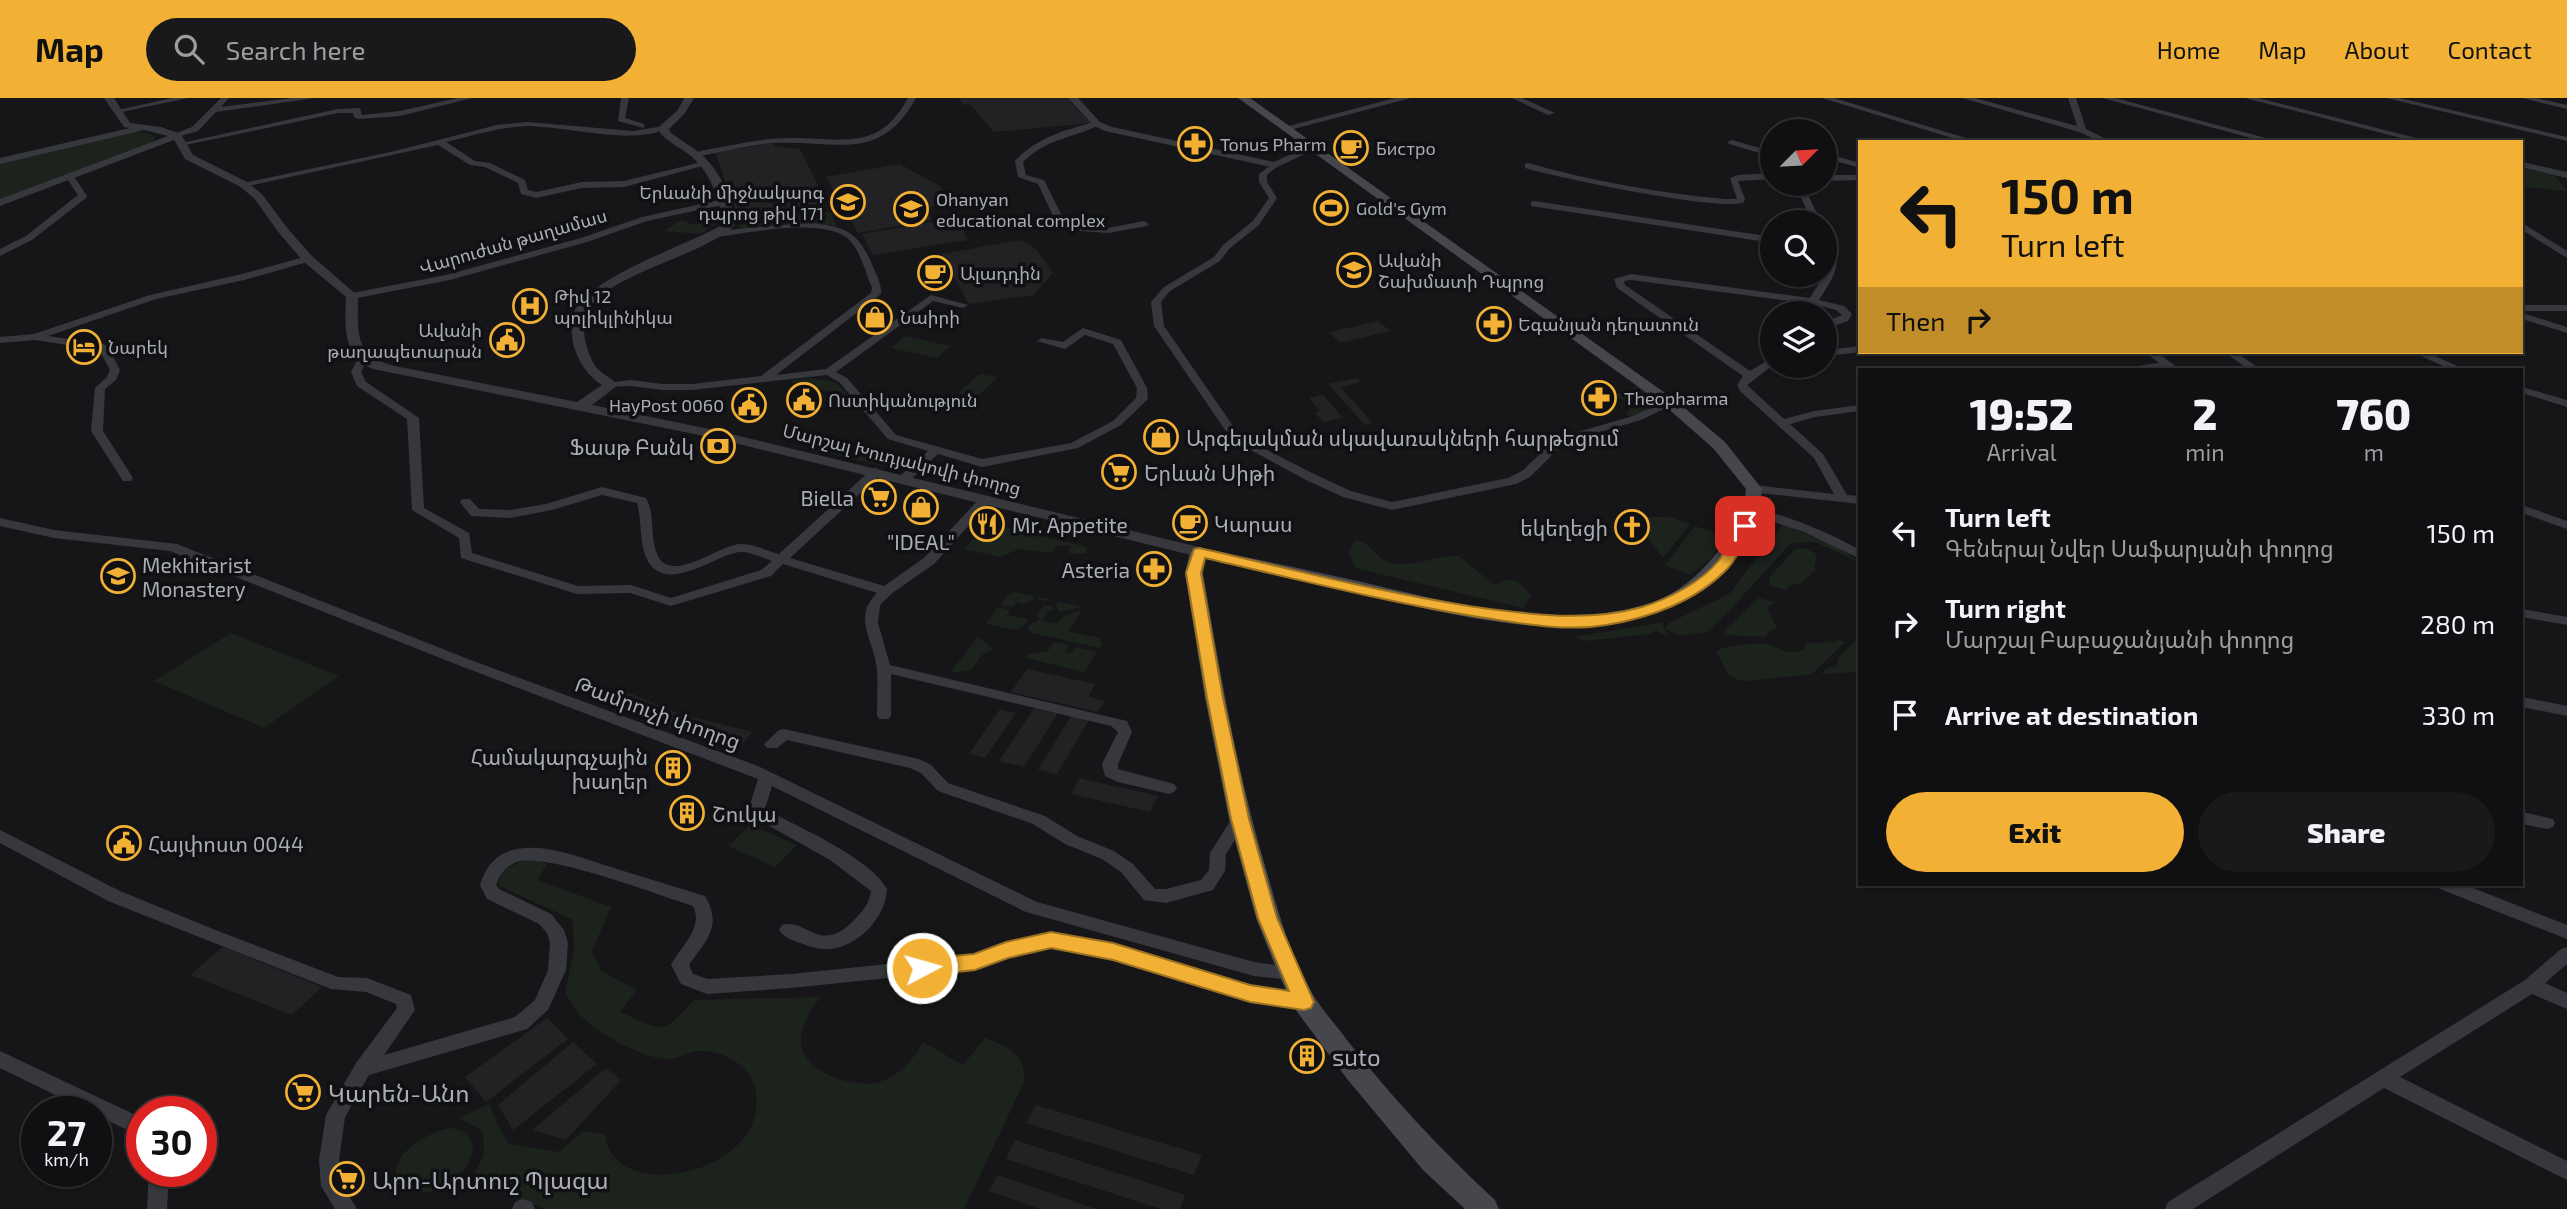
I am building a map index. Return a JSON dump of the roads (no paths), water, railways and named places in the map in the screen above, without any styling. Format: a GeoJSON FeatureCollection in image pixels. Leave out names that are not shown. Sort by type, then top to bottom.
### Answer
{"type":"FeatureCollection","features":[{"type":"Feature","properties":{"kind":"main road"},"geometry":{"type":"LineString","coordinates":[[1243,98],[1670,403],[1719,446],[1754,489],[1753,511],[1724,564],[1700,584],[1677,598],[1649,610],[1604,621],[1537,621],[1419,603],[1199,552],[1194,573],[1215,698],[1240,819],[1268,918],[1290,973],[1304,1002],[1357,1072],[1433,1161],[1485,1209]]}},
{"type":"Feature","properties":{"kind":"street"},"geometry":{"type":"LineString","coordinates":[[109,98],[127,125],[161,130],[179,140],[189,157],[243,184],[268,207],[283,231],[308,259],[352,296],[354,345],[363,358],[356,372],[361,384],[413,418],[418,510],[465,536],[468,542],[466,555],[577,590],[631,589],[671,602],[766,573],[876,472]]}},
{"type":"Feature","properties":{"kind":"street"},"geometry":{"type":"LineString","coordinates":[[117,111],[184,98]]}},
{"type":"Feature","properties":{"kind":"street"},"geometry":{"type":"LineString","coordinates":[[179,140],[225,98]]}},
{"type":"Feature","properties":{"kind":"street"},"geometry":{"type":"LineString","coordinates":[[214,110],[311,98]]}},
{"type":"Feature","properties":{"kind":"street"},"geometry":{"type":"LineString","coordinates":[[0,203],[179,140],[338,111],[357,110],[358,117],[372,118],[404,114],[414,109],[468,98]]}},
{"type":"Feature","properties":{"kind":"street"},"geometry":{"type":"LineString","coordinates":[[611,385],[588,370],[578,336],[578,318],[583,307],[594,297],[626,278],[716,234],[728,226],[730,220],[706,164],[673,140],[664,128],[623,122],[621,110],[625,98]]}},
{"type":"Feature","properties":{"kind":"street"},"geometry":{"type":"LineString","coordinates":[[243,184],[497,127],[527,124],[634,133],[664,128],[682,111],[689,98]]}},
{"type":"Feature","properties":{"kind":"street"},"geometry":{"type":"LineString","coordinates":[[695,155],[777,141],[846,143],[884,135],[901,117],[912,98]]}},
{"type":"Feature","properties":{"kind":"street"},"geometry":{"type":"LineString","coordinates":[[1073,98],[1097,124],[1150,139],[1275,165]]}},
{"type":"Feature","properties":{"kind":"street"},"geometry":{"type":"LineString","coordinates":[[1286,128],[1406,98]]}},
{"type":"Feature","properties":{"kind":"street"},"geometry":{"type":"LineString","coordinates":[[1517,98],[1551,113]]}},
{"type":"Feature","properties":{"kind":"street"},"geometry":{"type":"LineString","coordinates":[[1826,98],[1968,140]]}},
{"type":"Feature","properties":{"kind":"street"},"geometry":{"type":"LineString","coordinates":[[1966,98],[2082,130],[2104,140]]}},
{"type":"Feature","properties":{"kind":"street"},"geometry":{"type":"LineString","coordinates":[[2071,98],[2082,130]]}},
{"type":"Feature","properties":{"kind":"street"},"geometry":{"type":"LineString","coordinates":[[2106,98],[2269,140]]}},
{"type":"Feature","properties":{"kind":"street"},"geometry":{"type":"LineString","coordinates":[[2249,98],[2420,140]]}},
{"type":"Feature","properties":{"kind":"street"},"geometry":{"type":"LineString","coordinates":[[2390,98],[2567,139]]}},
{"type":"Feature","properties":{"kind":"street"},"geometry":{"type":"LineString","coordinates":[[2526,98],[2567,107]]}},
{"type":"Feature","properties":{"kind":"street"},"geometry":{"type":"LineString","coordinates":[[1097,124],[1038,144],[1019,161],[1022,177],[1041,182],[1056,216],[1071,220],[1085,230],[1114,230],[1144,224]]}},
{"type":"Feature","properties":{"kind":"street"},"geometry":{"type":"LineString","coordinates":[[0,161],[140,129]]}},
{"type":"Feature","properties":{"kind":"street"},"geometry":{"type":"LineString","coordinates":[[438,141],[473,163],[487,165],[515,178],[522,182],[524,192],[534,195],[582,185],[624,184],[706,164]]}},
{"type":"Feature","properties":{"kind":"street"},"geometry":{"type":"LineString","coordinates":[[1732,142],[1760,151]]}},
{"type":"Feature","properties":{"kind":"street"},"geometry":{"type":"LineString","coordinates":[[1313,148],[1275,165],[1263,174],[1263,182],[1273,198],[1256,223],[1226,247],[1217,259],[1167,289],[1156,302],[1159,326],[1199,381],[1228,429],[1249,447],[1338,491],[1386,505],[1399,506],[1513,481],[1526,474],[1561,440],[1637,418],[1670,403]]}},
{"type":"Feature","properties":{"kind":"street"},"geometry":{"type":"LineString","coordinates":[[1838,159],[1858,165]]}},
{"type":"Feature","properties":{"kind":"street"},"geometry":{"type":"LineString","coordinates":[[2523,165],[2567,175]]}},
{"type":"Feature","properties":{"kind":"street"},"geometry":{"type":"LineString","coordinates":[[1528,166],[1549,173],[1648,191],[1728,202],[1740,202],[1741,199],[1733,180],[1760,177]]}},
{"type":"Feature","properties":{"kind":"street"},"geometry":{"type":"LineString","coordinates":[[1838,175],[1847,178]]}},
{"type":"Feature","properties":{"kind":"street"},"geometry":{"type":"LineString","coordinates":[[0,253],[29,238],[83,196],[70,177]]}},
{"type":"Feature","properties":{"kind":"street"},"geometry":{"type":"LineString","coordinates":[[1838,178],[1858,178]]}},
{"type":"Feature","properties":{"kind":"street","name":"Վարուժան թաղամաս"},"geometry":{"type":"LineString","coordinates":[[352,296],[460,274],[584,240],[645,219],[724,202]]}},
{"type":"Feature","properties":{"kind":"street"},"geometry":{"type":"LineString","coordinates":[[1534,204],[1760,238]]}},
{"type":"Feature","properties":{"kind":"street"},"geometry":{"type":"LineString","coordinates":[[716,234],[801,226],[823,227],[842,232],[855,240],[877,288],[876,294],[765,378]]}},
{"type":"Feature","properties":{"kind":"street"},"geometry":{"type":"LineString","coordinates":[[2523,227],[2567,255]]}},
{"type":"Feature","properties":{"kind":"street"},"geometry":{"type":"LineString","coordinates":[[35,337],[153,297],[244,277],[308,259]]}},
{"type":"Feature","properties":{"kind":"street"},"geometry":{"type":"LineString","coordinates":[[1750,376],[1620,286],[1619,279],[1631,278],[1813,301],[1822,287]]}},
{"type":"Feature","properties":{"kind":"street"},"geometry":{"type":"LineString","coordinates":[[581,406],[611,385],[631,383],[692,387],[829,372],[931,298],[963,305]]}},
{"type":"Feature","properties":{"kind":"street"},"geometry":{"type":"LineString","coordinates":[[1837,307],[1847,314],[1837,321]]}},
{"type":"Feature","properties":{"kind":"street"},"geometry":{"type":"LineString","coordinates":[[2523,307],[2567,308]]}},
{"type":"Feature","properties":{"kind":"street"},"geometry":{"type":"LineString","coordinates":[[2523,316],[2567,330]]}},
{"type":"Feature","properties":{"kind":"street"},"geometry":{"type":"LineString","coordinates":[[829,372],[843,380],[854,391],[892,437],[982,463],[1074,446],[1117,423],[1142,399],[1142,388],[1117,342],[1083,331],[1065,346],[1042,341]]}},
{"type":"Feature","properties":{"kind":"street"},"geometry":{"type":"LineString","coordinates":[[0,340],[35,337],[103,347],[115,370],[112,378],[100,388],[97,431],[127,478]]}},
{"type":"Feature","properties":{"kind":"street"},"geometry":{"type":"LineString","coordinates":[[1837,352],[1858,349]]}},
{"type":"Feature","properties":{"kind":"street"},"geometry":{"type":"LineString","coordinates":[[2153,354],[2171,367]]}},
{"type":"Feature","properties":{"kind":"street"},"geometry":{"type":"LineString","coordinates":[[2232,354],[2253,368]]}},
{"type":"Feature","properties":{"kind":"street"},"geometry":{"type":"LineString","coordinates":[[2422,354],[2457,368]]}},
{"type":"Feature","properties":{"kind":"street","name":"Մարշալ Խուդյակովի փողոց"},"geometry":{"type":"LineString","coordinates":[[363,358],[382,366],[501,393],[581,406],[876,472],[1199,552]]}},
{"type":"Feature","properties":{"kind":"street"},"geometry":{"type":"LineString","coordinates":[[1760,369],[1742,385],[1744,389],[1819,456],[1843,498]]}},
{"type":"Feature","properties":{"kind":"street"},"geometry":{"type":"LineString","coordinates":[[2523,390],[2567,404]]}},
{"type":"Feature","properties":{"kind":"street"},"geometry":{"type":"LineString","coordinates":[[1782,423],[1814,414],[1858,408]]}},
{"type":"Feature","properties":{"kind":"street"},"geometry":{"type":"LineString","coordinates":[[904,479],[935,451]]}},
{"type":"Feature","properties":{"kind":"street"},"geometry":{"type":"LineString","coordinates":[[1754,489],[1858,500]]}},
{"type":"Feature","properties":{"kind":"street"},"geometry":{"type":"LineString","coordinates":[[467,502],[475,513],[510,514],[562,504],[596,492],[608,491],[642,501],[650,556],[659,566],[669,570],[697,568],[726,551],[741,547],[779,561],[886,591]]}},
{"type":"Feature","properties":{"kind":"street"},"geometry":{"type":"LineString","coordinates":[[884,715],[884,668],[871,623],[873,604],[886,591],[929,561],[986,499]]}},
{"type":"Feature","properties":{"kind":"street"},"geometry":{"type":"LineString","coordinates":[[2523,509],[2567,525]]}},
{"type":"Feature","properties":{"kind":"street"},"geometry":{"type":"LineString","coordinates":[[1753,511],[1826,537],[1858,554]]}},
{"type":"Feature","properties":{"kind":"street","name":"Թամրուչի փողոց"},"geometry":{"type":"LineString","coordinates":[[0,522],[54,534],[172,547],[463,662],[768,776],[1032,906],[1254,969],[1290,973]]}},
{"type":"Feature","properties":{"kind":"street"},"geometry":{"type":"LineString","coordinates":[[2523,613],[2567,621]]}},
{"type":"Feature","properties":{"kind":"street"},"geometry":{"type":"LineString","coordinates":[[884,668],[1115,722],[1122,725],[1125,732],[1110,764],[1110,772],[1169,788]]}},
{"type":"Feature","properties":{"kind":"street"},"geometry":{"type":"LineString","coordinates":[[2523,702],[2567,711]]}},
{"type":"Feature","properties":{"kind":"street"},"geometry":{"type":"LineString","coordinates":[[772,744],[784,734],[914,763],[926,769],[943,787],[1039,820],[1071,840],[1108,855],[1127,868],[1150,895],[1166,896],[1207,885],[1217,871],[1218,853],[1240,819]]}},
{"type":"Feature","properties":{"kind":"street"},"geometry":{"type":"LineString","coordinates":[[768,776],[756,811],[818,846],[869,879],[879,889],[879,901],[853,935],[837,942],[818,943],[788,930]]}},
{"type":"Feature","properties":{"kind":"street"},"geometry":{"type":"LineString","coordinates":[[2523,818],[2547,823]]}},
{"type":"Feature","properties":{"kind":"street"},"geometry":{"type":"LineString","coordinates":[[0,836],[114,896],[200,932],[337,984],[367,985],[405,1000],[406,1010],[363,1069],[336,1115],[329,1160],[331,1186],[347,1209]]}},
{"type":"Feature","properties":{"kind":"street"},"geometry":{"type":"LineString","coordinates":[[363,1069],[521,1023],[542,1005],[556,970],[559,943],[555,930],[545,919],[493,894],[488,885],[489,876],[499,864],[530,853],[556,857],[699,901],[706,909],[707,920],[702,936],[688,949],[680,965],[687,979],[707,987],[975,962],[1006,950],[1051,940],[1113,951],[1250,993],[1304,1002]]}},
{"type":"Feature","properties":{"kind":"street"},"geometry":{"type":"LineString","coordinates":[[2451,886],[2567,932]]}},
{"type":"Feature","properties":{"kind":"street"},"geometry":{"type":"LineString","coordinates":[[2175,1209],[2531,985],[2567,954]]}},
{"type":"Feature","properties":{"kind":"street"},"geometry":{"type":"LineString","coordinates":[[2531,985],[2567,1001]]}},
{"type":"Feature","properties":{"kind":"street"},"geometry":{"type":"LineString","coordinates":[[0,1059],[126,1120]]}},
{"type":"Feature","properties":{"kind":"street"},"geometry":{"type":"LineString","coordinates":[[2385,1079],[2567,1171]]}},
{"type":"Feature","properties":{"kind":"street"},"geometry":{"type":"LineString","coordinates":[[157,1209],[158,1187]]}},
{"type":"Feature","properties":{"kind":"place","name":"Tonus Pharm"},"geometry":{"type":"Point","coordinates":[1195,144]}},
{"type":"Feature","properties":{"kind":"place","name":"Бистро"},"geometry":{"type":"Point","coordinates":[1351,148]}},
{"type":"Feature","properties":{"kind":"place","name":"Երևանի միջնակարգ դպրոց թիվ 171"},"geometry":{"type":"Point","coordinates":[848,202]}},
{"type":"Feature","properties":{"kind":"place","name":"Gold's Gym"},"geometry":{"type":"Point","coordinates":[1331,208]}},
{"type":"Feature","properties":{"kind":"place","name":"Ohanyan educational complex"},"geometry":{"type":"Point","coordinates":[911,209]}},
{"type":"Feature","properties":{"kind":"place","name":"Ավանի Շախմատի Դպրոց"},"geometry":{"type":"Point","coordinates":[1354,270]}},
{"type":"Feature","properties":{"kind":"place","name":"Ալադդին"},"geometry":{"type":"Point","coordinates":[935,273]}},
{"type":"Feature","properties":{"kind":"place","name":"Թիվ 12 պոլիկլինիկա"},"geometry":{"type":"Point","coordinates":[530,306]}},
{"type":"Feature","properties":{"kind":"place","name":"Նաիրի"},"geometry":{"type":"Point","coordinates":[875,317]}},
{"type":"Feature","properties":{"kind":"place","name":"Եգանյան դեղատուն"},"geometry":{"type":"Point","coordinates":[1494,324]}},
{"type":"Feature","properties":{"kind":"place","name":"Ավանի թաղապետարան"},"geometry":{"type":"Point","coordinates":[507,340]}},
{"type":"Feature","properties":{"kind":"place","name":"Նարեկ"},"geometry":{"type":"Point","coordinates":[84,347]}},
{"type":"Feature","properties":{"kind":"place","name":"Theopharma"},"geometry":{"type":"Point","coordinates":[1599,398]}},
{"type":"Feature","properties":{"kind":"place","name":"Ոստիկանություն"},"geometry":{"type":"Point","coordinates":[804,400]}},
{"type":"Feature","properties":{"kind":"place","name":"HayPost 0060"},"geometry":{"type":"Point","coordinates":[749,405]}},
{"type":"Feature","properties":{"kind":"place","name":"Արգելակման սկավառակների հարթեցում"},"geometry":{"type":"Point","coordinates":[1161,437]}},
{"type":"Feature","properties":{"kind":"place","name":"Ֆասթ Բանկ"},"geometry":{"type":"Point","coordinates":[718,446]}},
{"type":"Feature","properties":{"kind":"place","name":"Երևան Սիթի"},"geometry":{"type":"Point","coordinates":[1119,472]}},
{"type":"Feature","properties":{"kind":"place","name":"Biella"},"geometry":{"type":"Point","coordinates":[879,497]}},
{"type":"Feature","properties":{"kind":"place","name":"\"IDEAL\""},"geometry":{"type":"Point","coordinates":[921,507]}},
{"type":"Feature","properties":{"kind":"place","name":"Կարաս"},"geometry":{"type":"Point","coordinates":[1190,523]}},
{"type":"Feature","properties":{"kind":"place","name":"Mr. Appetite"},"geometry":{"type":"Point","coordinates":[987,524]}},
{"type":"Feature","properties":{"kind":"place","name":"եկեղեցի"},"geometry":{"type":"Point","coordinates":[1632,527]}},
{"type":"Feature","properties":{"kind":"place","name":"Asteria"},"geometry":{"type":"Point","coordinates":[1154,569]}},
{"type":"Feature","properties":{"kind":"place","name":"Mekhitarist Monastery"},"geometry":{"type":"Point","coordinates":[118,576]}},
{"type":"Feature","properties":{"kind":"place","name":"Համակարգչային խաղեր"},"geometry":{"type":"Point","coordinates":[673,768]}},
{"type":"Feature","properties":{"kind":"place","name":"Շուկա"},"geometry":{"type":"Point","coordinates":[687,813]}},
{"type":"Feature","properties":{"kind":"place","name":"Հայփոստ 0044"},"geometry":{"type":"Point","coordinates":[124,843]}},
{"type":"Feature","properties":{"kind":"place","name":"suto"},"geometry":{"type":"Point","coordinates":[1307,1056]}},
{"type":"Feature","properties":{"kind":"place","name":"Կարեն-Անո"},"geometry":{"type":"Point","coordinates":[303,1092]}},
{"type":"Feature","properties":{"kind":"place","name":"Արո-Արտուշ Պլազա"},"geometry":{"type":"Point","coordinates":[347,1179]}}]}
